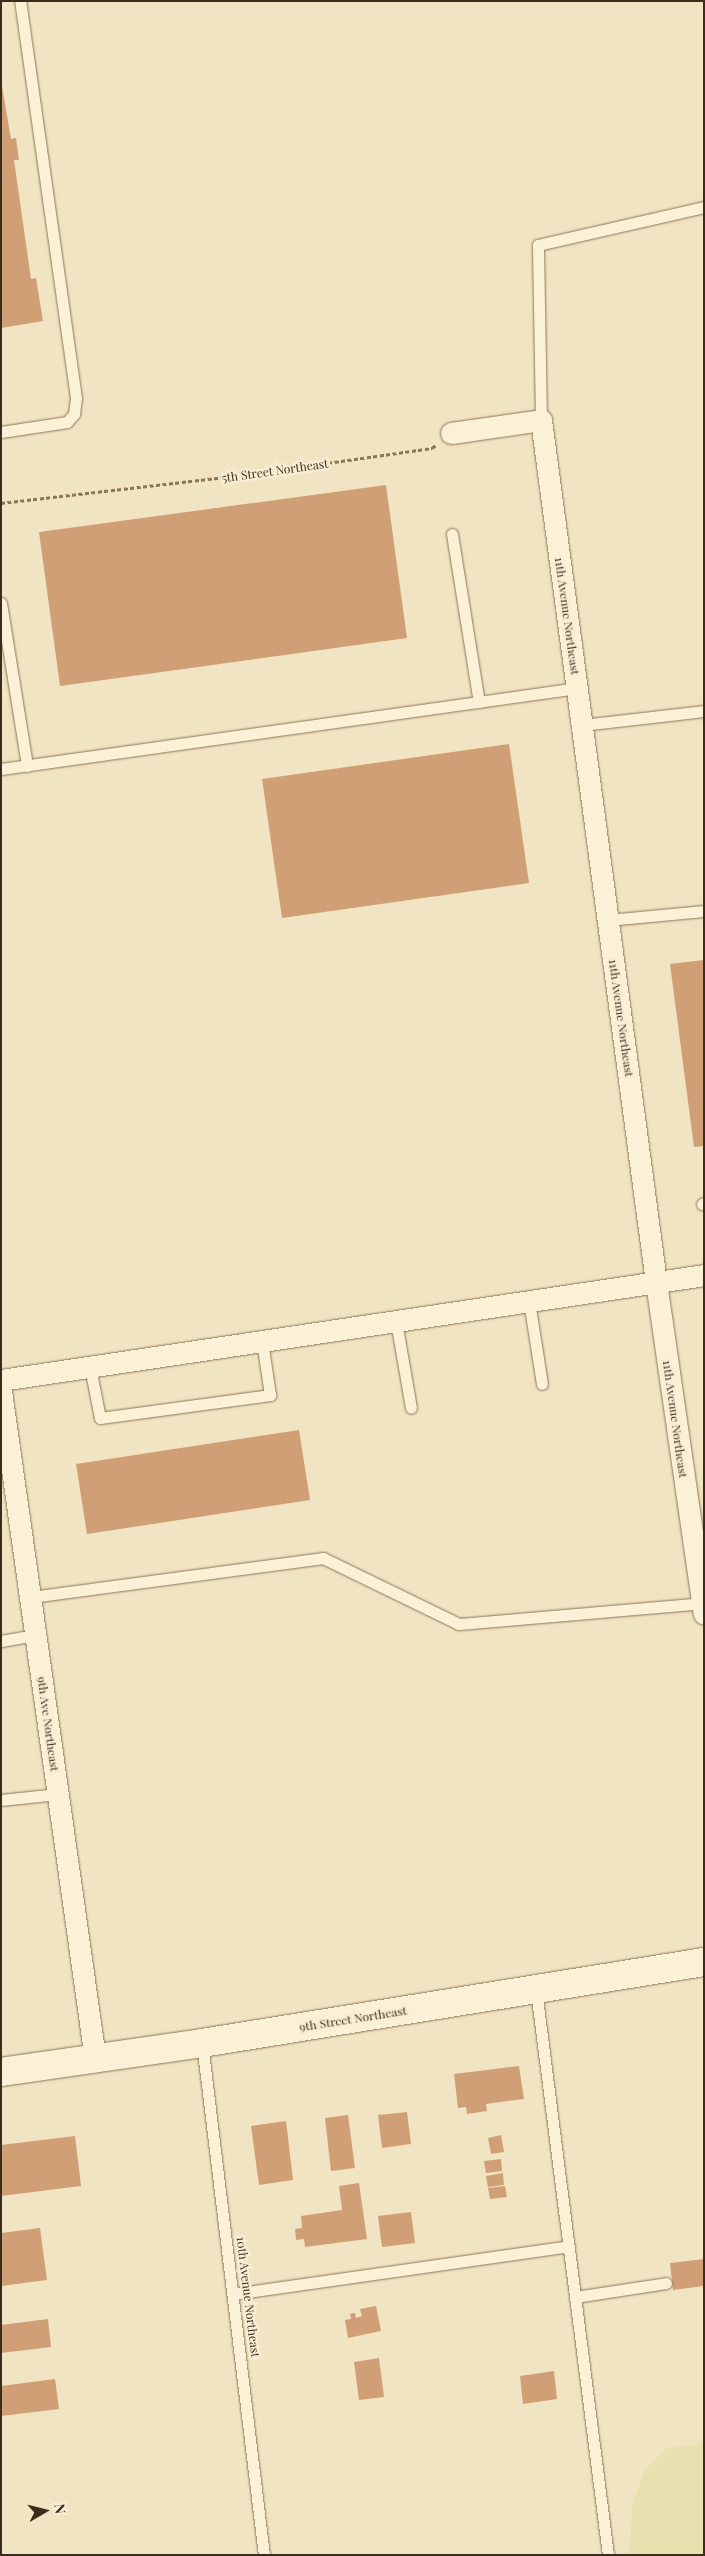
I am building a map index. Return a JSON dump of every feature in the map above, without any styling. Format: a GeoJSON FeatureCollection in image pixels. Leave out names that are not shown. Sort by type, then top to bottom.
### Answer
{"type":"FeatureCollection","features":[{"type":"Feature","properties":{"kind":"street"},"geometry":{"type":"LineString","coordinates":[[451,432],[542,420]]}},
{"type":"Feature","properties":{"kind":"street","name":"11th Avenue Northeast"},"geometry":{"type":"LineString","coordinates":[[542,420],[656,1282],[703,1609]]}},
{"type":"Feature","properties":{"kind":"street"},"geometry":{"type":"LineString","coordinates":[[1,1380],[704,1275]]}},
{"type":"Feature","properties":{"kind":"street","name":"9th Ave Northeast"},"geometry":{"type":"LineString","coordinates":[[1,1391],[95,2058]]}},
{"type":"Feature","properties":{"kind":"street","name":"9th Street Northeast"},"geometry":{"type":"LineString","coordinates":[[1,2072],[202,2043],[704,1962]]}},
{"type":"Feature","properties":{"kind":"lane"},"geometry":{"type":"LineString","coordinates":[[1,432],[67,422],[74,414],[76,398],[20,1]]}},
{"type":"Feature","properties":{"kind":"lane"},"geometry":{"type":"LineString","coordinates":[[542,420],[538,245],[704,207]]}},
{"type":"Feature","properties":{"kind":"lane"},"geometry":{"type":"LineString","coordinates":[[452,534],[479,702]]}},
{"type":"Feature","properties":{"kind":"lane"},"geometry":{"type":"LineString","coordinates":[[1,603],[27,766]]}},
{"type":"Feature","properties":{"kind":"lane"},"geometry":{"type":"LineString","coordinates":[[1,769],[577,688]]}},
{"type":"Feature","properties":{"kind":"lane"},"geometry":{"type":"LineString","coordinates":[[582,725],[704,711]]}},
{"type":"Feature","properties":{"kind":"lane"},"geometry":{"type":"LineString","coordinates":[[608,920],[704,911]]}},
{"type":"Feature","properties":{"kind":"lane"},"geometry":{"type":"LineString","coordinates":[[529,1301],[542,1384]]}},
{"type":"Feature","properties":{"kind":"lane"},"geometry":{"type":"LineString","coordinates":[[396,1321],[411,1408]]}},
{"type":"Feature","properties":{"kind":"lane"},"geometry":{"type":"LineString","coordinates":[[90,1367],[100,1418],[270,1396],[262,1341]]}},
{"type":"Feature","properties":{"kind":"lane"},"geometry":{"type":"LineString","coordinates":[[31,1597],[323,1558],[458,1624],[703,1609]]}},
{"type":"Feature","properties":{"kind":"lane"},"geometry":{"type":"LineString","coordinates":[[1,1641],[36,1635]]}},
{"type":"Feature","properties":{"kind":"lane"},"geometry":{"type":"LineString","coordinates":[[1,1800],[58,1794]]}},
{"type":"Feature","properties":{"kind":"lane"},"geometry":{"type":"LineString","coordinates":[[536,1990],[608,2555]]}},
{"type":"Feature","properties":{"kind":"lane","name":"10th Avenue Northeast"},"geometry":{"type":"LineString","coordinates":[[202,2043],[264,2555]]}},
{"type":"Feature","properties":{"kind":"lane"},"geometry":{"type":"LineString","coordinates":[[233,2294],[568,2246]]}},
{"type":"Feature","properties":{"kind":"lane"},"geometry":{"type":"LineString","coordinates":[[575,2296],[666,2284]]}},
{"type":"Feature","properties":{"kind":"path","name":"5th Street Northeast"},"geometry":{"type":"LineString","coordinates":[[1,503],[231,477],[432,448],[451,432]]}},
{"type":"Feature","properties":{"kind":"shaded area"},"geometry":{"type":"Polygon","coordinates":[[[704,2444],[704,2555],[629,2555],[633,2502],[646,2469],[667,2448],[704,2444]]]}},
{"type":"Feature","properties":{"kind":"building"},"geometry":{"type":"Polygon","coordinates":[[[1,80],[11,139],[16,138],[19,160],[14,160],[31,279],[36,278],[43,321],[1,328],[1,80]]]}},
{"type":"Feature","properties":{"kind":"building"},"geometry":{"type":"Polygon","coordinates":[[[386,485],[407,638],[60,686],[39,532],[386,485]]]}},
{"type":"Feature","properties":{"kind":"building"},"geometry":{"type":"Polygon","coordinates":[[[509,744],[529,883],[282,918],[262,779],[509,744]]]}},
{"type":"Feature","properties":{"kind":"building"},"geometry":{"type":"Polygon","coordinates":[[[704,960],[704,1146],[694,1147],[670,964],[704,960]]]}},
{"type":"Feature","properties":{"kind":"building"},"geometry":{"type":"Polygon","coordinates":[[[299,1430],[310,1500],[87,1534],[76,1464],[299,1430]]]}},
{"type":"Feature","properties":{"kind":"building"},"geometry":{"type":"Polygon","coordinates":[[[519,2066],[524,2099],[486,2104],[487,2111],[467,2114],[466,2107],[458,2108],[454,2074],[519,2066]]]}},
{"type":"Feature","properties":{"kind":"building"},"geometry":{"type":"Polygon","coordinates":[[[407,2112],[411,2144],[382,2148],[378,2115],[407,2112]]]}},
{"type":"Feature","properties":{"kind":"building"},"geometry":{"type":"Polygon","coordinates":[[[348,2115],[355,2168],[331,2171],[325,2118],[348,2115]]]}},
{"type":"Feature","properties":{"kind":"building"},"geometry":{"type":"Polygon","coordinates":[[[286,2121],[293,2180],[259,2185],[251,2126],[286,2121]]]}},
{"type":"Feature","properties":{"kind":"building"},"geometry":{"type":"Polygon","coordinates":[[[501,2135],[504,2152],[491,2154],[488,2138],[501,2135]]]}},
{"type":"Feature","properties":{"kind":"building"},"geometry":{"type":"Polygon","coordinates":[[[75,2136],[81,2186],[1,2196],[1,2145],[75,2136]]]}},
{"type":"Feature","properties":{"kind":"building"},"geometry":{"type":"Polygon","coordinates":[[[501,2159],[502,2171],[486,2173],[484,2161],[501,2159]]]}},
{"type":"Feature","properties":{"kind":"building"},"geometry":{"type":"Polygon","coordinates":[[[503,2173],[504,2185],[488,2187],[486,2176],[503,2173]]]}},
{"type":"Feature","properties":{"kind":"building"},"geometry":{"type":"Polygon","coordinates":[[[359,2183],[367,2239],[305,2247],[304,2239],[296,2240],[295,2229],[302,2228],[301,2216],[342,2210],[339,2186],[359,2183]]]}},
{"type":"Feature","properties":{"kind":"building"},"geometry":{"type":"Polygon","coordinates":[[[505,2186],[507,2197],[490,2199],[488,2188],[505,2186]]]}},
{"type":"Feature","properties":{"kind":"building"},"geometry":{"type":"Polygon","coordinates":[[[411,2212],[415,2243],[382,2247],[378,2216],[411,2212]]]}},
{"type":"Feature","properties":{"kind":"building"},"geometry":{"type":"Polygon","coordinates":[[[40,2228],[47,2280],[1,2286],[1,2233],[40,2228]]]}},
{"type":"Feature","properties":{"kind":"building"},"geometry":{"type":"Polygon","coordinates":[[[704,2259],[704,2286],[673,2290],[670,2263],[704,2259]]]}},
{"type":"Feature","properties":{"kind":"building"},"geometry":{"type":"Polygon","coordinates":[[[376,2306],[381,2331],[348,2338],[345,2320],[351,2319],[350,2314],[355,2313],[356,2318],[362,2316],[360,2309],[376,2306]]]}},
{"type":"Feature","properties":{"kind":"building"},"geometry":{"type":"Polygon","coordinates":[[[48,2319],[51,2347],[1,2353],[1,2325],[48,2319]]]}},
{"type":"Feature","properties":{"kind":"building"},"geometry":{"type":"Polygon","coordinates":[[[379,2358],[384,2397],[359,2400],[354,2362],[379,2358]]]}},
{"type":"Feature","properties":{"kind":"building"},"geometry":{"type":"Polygon","coordinates":[[[554,2371],[557,2399],[523,2404],[520,2376],[554,2371]]]}},
{"type":"Feature","properties":{"kind":"building"},"geometry":{"type":"Polygon","coordinates":[[[55,2379],[59,2409],[1,2416],[1,2386],[55,2379]]]}}]}
